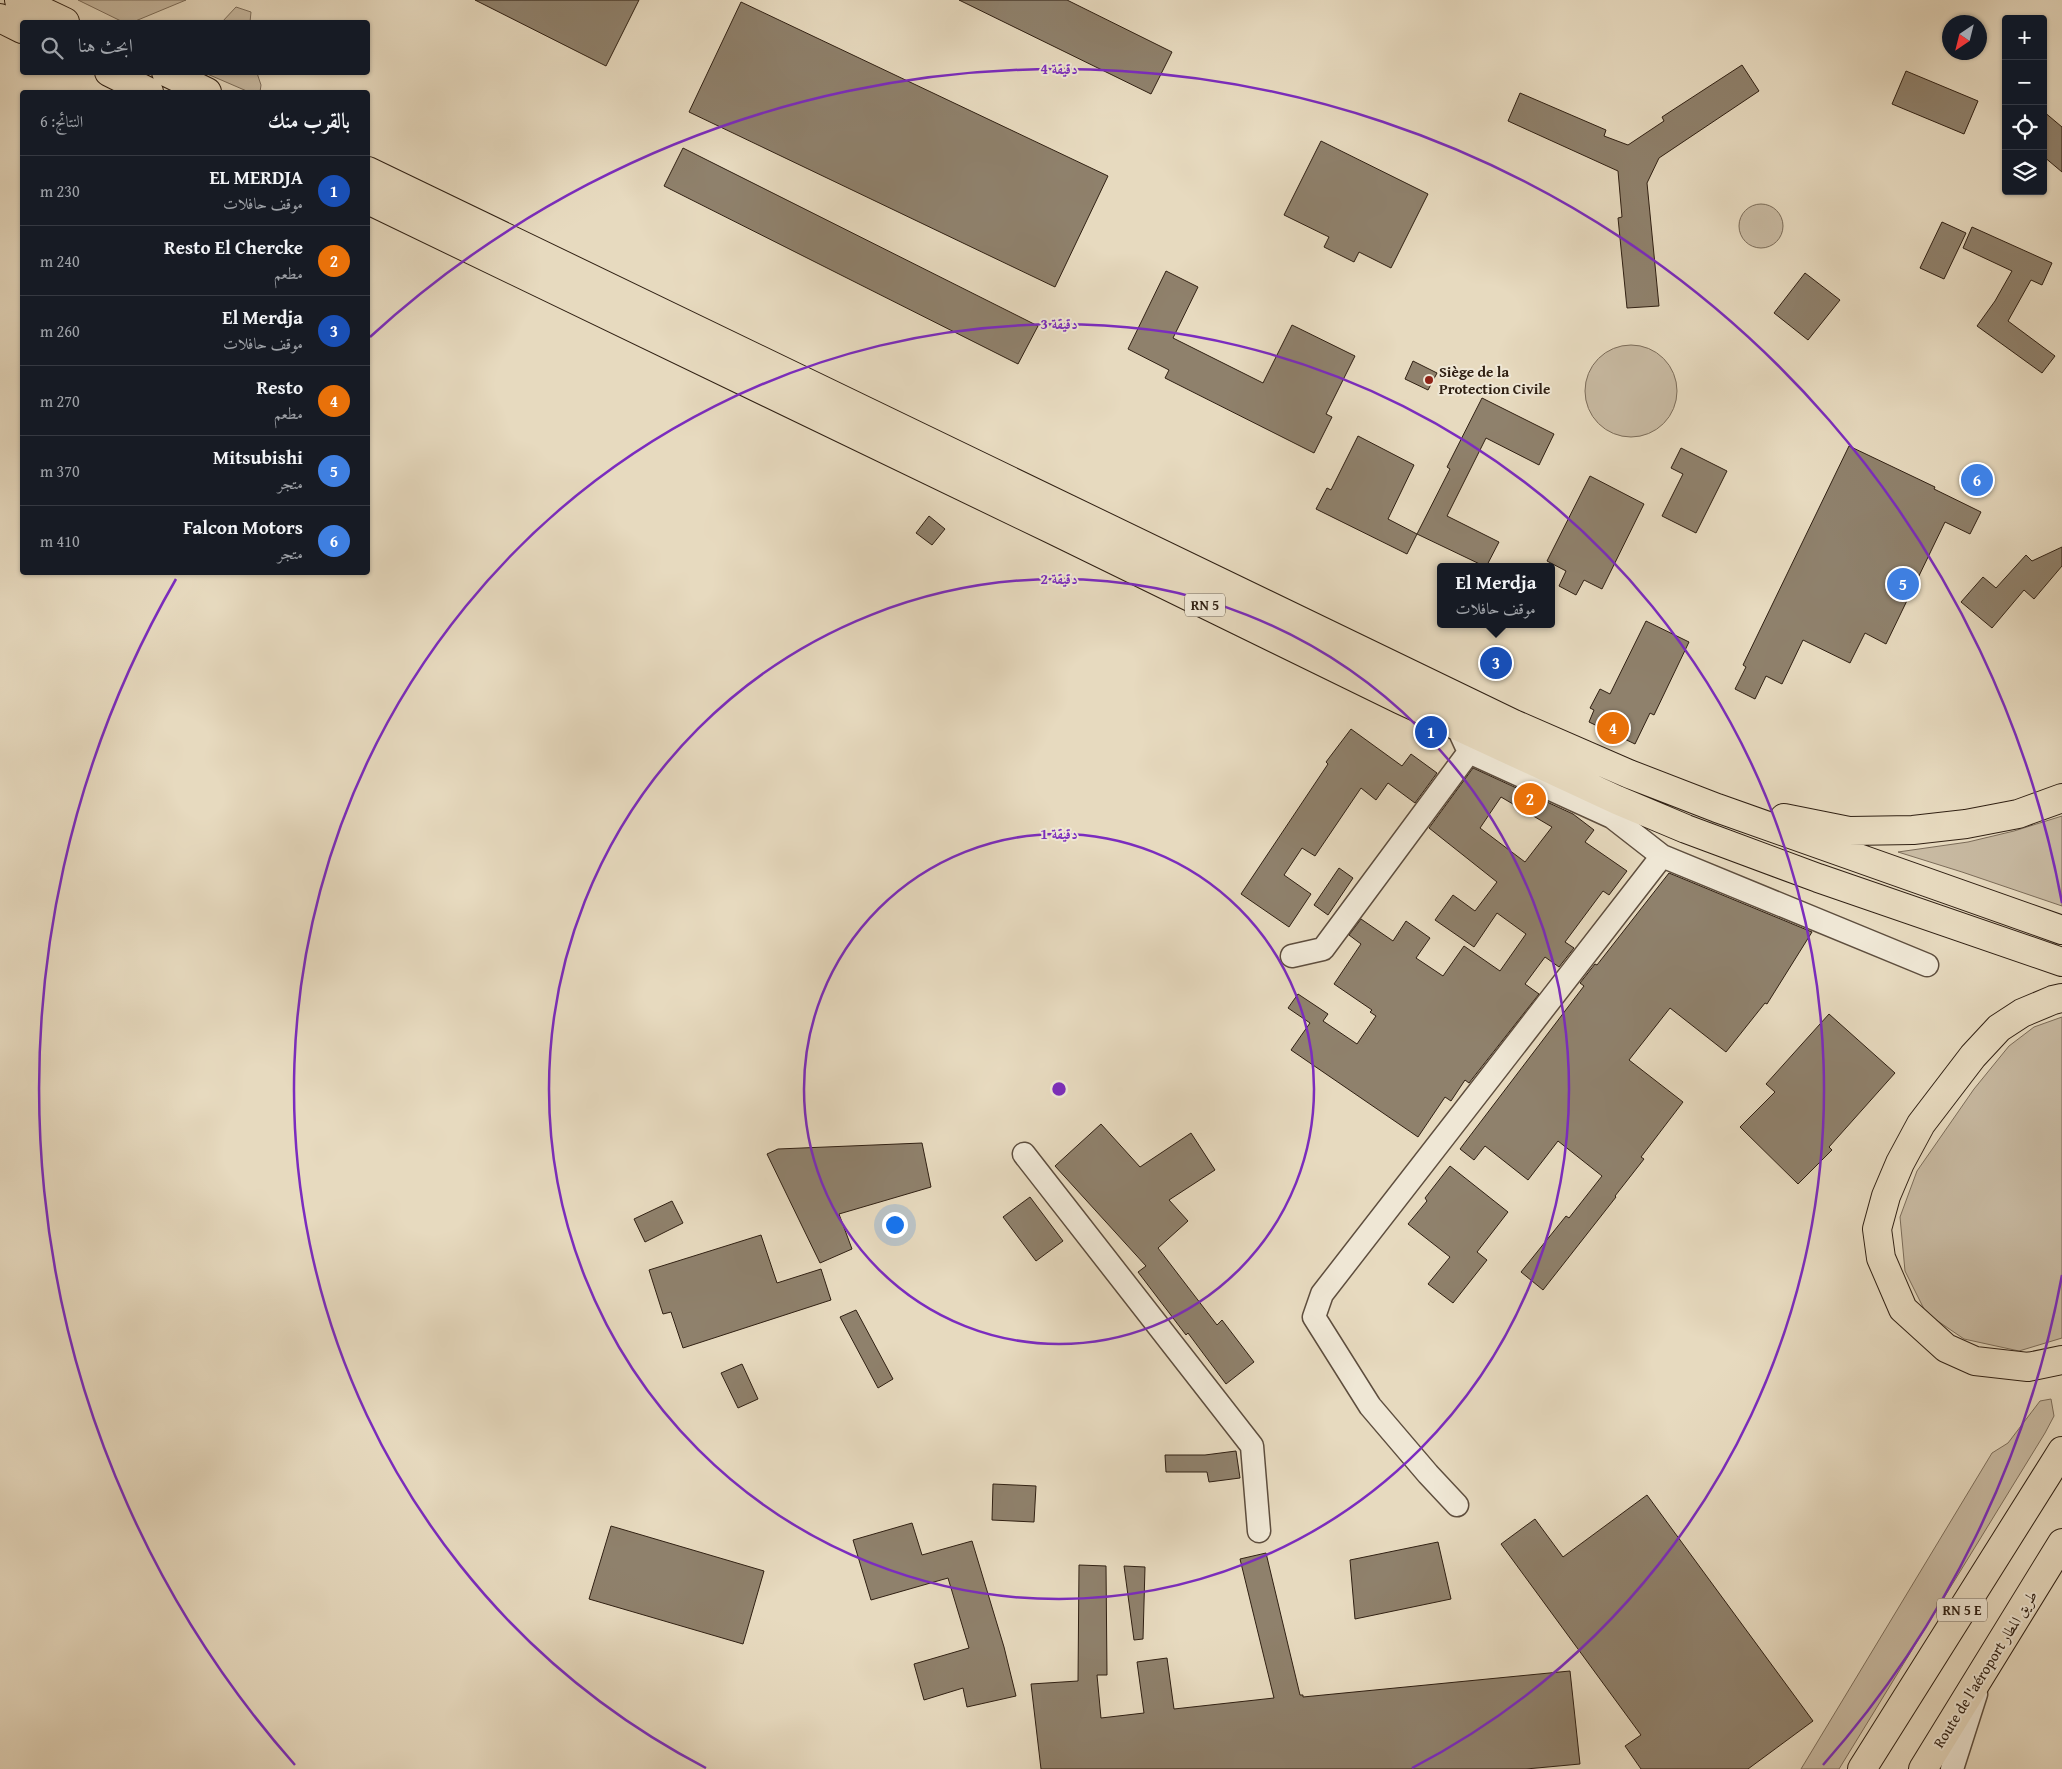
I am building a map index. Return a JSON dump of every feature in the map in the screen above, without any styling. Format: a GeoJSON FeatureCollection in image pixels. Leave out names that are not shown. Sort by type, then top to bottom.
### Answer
{"type":"FeatureCollection","features":[{"type":"Feature","properties":{"kind":"highway"},"geometry":{"type":"LineString","coordinates":[[19,0],[61,20]]}},
{"type":"Feature","properties":{"kind":"highway"},"geometry":{"type":"LineString","coordinates":[[0,18],[20,28]]}},
{"type":"Feature","properties":{"kind":"highway"},"geometry":{"type":"LineString","coordinates":[[118,75],[144,84]]}},
{"type":"Feature","properties":{"kind":"highway"},"geometry":{"type":"LineString","coordinates":[[172,75],[203,90]]}},
{"type":"Feature","properties":{"kind":"highway","name":"RN 5"},"geometry":{"type":"LineString","coordinates":[[370,172],[1514,724],[1629,774],[1717,808],[2062,930]]}},
{"type":"Feature","properties":{"kind":"highway","name":"RN 5"},"geometry":{"type":"LineString","coordinates":[[370,201],[1392,696],[1618,800],[1686,829],[1818,878],[2062,962]]}},
{"type":"Feature","properties":{"kind":"highway"},"geometry":{"type":"LineString","coordinates":[[1717,808],[1770,815],[1849,831],[1913,830],[1966,824],[2018,814],[2062,798]]}},
{"type":"Feature","properties":{"kind":"highway"},"geometry":{"type":"LineString","coordinates":[[2062,998],[2022,1012],[1999,1028],[1973,1056],[1921,1124],[1900,1163],[1886,1196],[1877,1229],[1881,1258],[1903,1309],[1946,1348],[1975,1361],[2028,1367],[2062,1360]]}},
{"type":"Feature","properties":{"kind":"highway","name":"RN 5 E"},"geometry":{"type":"LineString","coordinates":[[1862,1769],[2062,1451]]}},
{"type":"Feature","properties":{"kind":"highway","name":"Route de l'aéroport طريق المطار"},"geometry":{"type":"LineString","coordinates":[[1922,1769],[1980,1679],[2062,1543]]}},
{"type":"Feature","properties":{"kind":"street"},"geometry":{"type":"LineString","coordinates":[[1457,726],[1469,752],[1612,817],[1662,856],[1927,965]]}},
{"type":"Feature","properties":{"kind":"street"},"geometry":{"type":"LineString","coordinates":[[1292,956],[1323,949],[1469,752]]}},
{"type":"Feature","properties":{"kind":"street"},"geometry":{"type":"LineString","coordinates":[[1458,1505],[1370,1406],[1314,1317],[1322,1294],[1662,856]]}},
{"type":"Feature","properties":{"kind":"street"},"geometry":{"type":"LineString","coordinates":[[1024,1154],[1252,1446],[1260,1531]]}},
{"type":"Feature","properties":{"kind":"street"},"geometry":{"type":"LineString","coordinates":[[1952,1769],[1980,1679]]}},
{"type":"Feature","properties":{"kind":"shaded area"},"geometry":{"type":"Polygon","coordinates":[[[78,0],[186,0],[138,20],[119,20],[78,0]]]}},
{"type":"Feature","properties":{"kind":"shaded area"},"geometry":{"type":"Polygon","coordinates":[[[236,7],[251,12],[250,20],[224,20],[236,7]]]}},
{"type":"Feature","properties":{"kind":"shaded area"},"geometry":{"type":"Polygon","coordinates":[[[210,75],[258,75],[261,85],[260,90],[244,90],[210,75]]]}},
{"type":"Feature","properties":{"kind":"shaded area"},"geometry":{"type":"Polygon","coordinates":[[[1761,204],[1773,208],[1779,214],[1783,226],[1779,238],[1773,244],[1761,248],[1749,244],[1743,238],[1739,226],[1743,214],[1749,208],[1761,204]]]}},
{"type":"Feature","properties":{"kind":"shaded area"},"geometry":{"type":"Polygon","coordinates":[[[1631,345],[1640,346],[1657,353],[1669,365],[1676,382],[1676,400],[1669,417],[1657,429],[1640,436],[1631,437],[1622,436],[1605,429],[1593,417],[1586,400],[1585,391],[1586,382],[1593,365],[1605,353],[1622,346],[1631,345]]]}},
{"type":"Feature","properties":{"kind":"shaded area"},"geometry":{"type":"Polygon","coordinates":[[[2062,816],[2062,906],[1898,852],[1968,842],[2014,831],[2062,816]]]}},
{"type":"Feature","properties":{"kind":"shaded area"},"geometry":{"type":"Polygon","coordinates":[[[2062,1017],[2062,1338],[2019,1351],[1964,1339],[1926,1313],[1905,1271],[1900,1217],[1917,1171],[1974,1089],[2009,1046],[2034,1027],[2062,1017]]]}},
{"type":"Feature","properties":{"kind":"shaded area"},"geometry":{"type":"Polygon","coordinates":[[[2051,1399],[2054,1416],[2045,1433],[1839,1769],[1801,1769],[1992,1453],[2008,1443],[2040,1401],[2051,1399]]]}},
{"type":"Feature","properties":{"kind":"building"},"geometry":{"type":"Polygon","coordinates":[[[475,0],[639,0],[606,66],[475,0]]]}},
{"type":"Feature","properties":{"kind":"building"},"geometry":{"type":"Polygon","coordinates":[[[959,0],[1067,0],[1172,52],[1151,94],[959,0]]]}},
{"type":"Feature","properties":{"kind":"building"},"geometry":{"type":"Polygon","coordinates":[[[741,2],[1108,176],[1055,287],[689,112],[741,2]]]}},
{"type":"Feature","properties":{"kind":"building"},"geometry":{"type":"Polygon","coordinates":[[[1742,65],[1759,91],[1659,158],[1647,183],[1659,306],[1627,308],[1618,218],[1622,217],[1618,171],[1508,121],[1520,93],[1606,130],[1604,136],[1628,145],[1664,121],[1662,117],[1742,65]]]}},
{"type":"Feature","properties":{"kind":"building"},"geometry":{"type":"Polygon","coordinates":[[[1906,71],[1978,101],[1964,134],[1892,104],[1906,71]]]}},
{"type":"Feature","properties":{"kind":"building"},"geometry":{"type":"Polygon","coordinates":[[[2047,114],[2062,127],[2062,172],[2047,159],[2047,114]]]}},
{"type":"Feature","properties":{"kind":"building"},"geometry":{"type":"Polygon","coordinates":[[[1321,141],[1428,194],[1391,268],[1359,252],[1354,262],[1324,247],[1329,237],[1284,215],[1321,141]]]}},
{"type":"Feature","properties":{"kind":"building"},"geometry":{"type":"Polygon","coordinates":[[[683,148],[1038,326],[1018,364],[664,186],[683,148]]]}},
{"type":"Feature","properties":{"kind":"building"},"geometry":{"type":"Polygon","coordinates":[[[1942,222],[1966,233],[1944,279],[1920,268],[1942,222]]]}},
{"type":"Feature","properties":{"kind":"building"},"geometry":{"type":"Polygon","coordinates":[[[1972,227],[2052,263],[2042,285],[2031,280],[2008,321],[2055,356],[2042,373],[1977,326],[1995,301],[2012,271],[1963,248],[1972,227]]]}},
{"type":"Feature","properties":{"kind":"building"},"geometry":{"type":"Polygon","coordinates":[[[1166,271],[1198,287],[1173,338],[1263,383],[1292,325],[1355,356],[1326,414],[1332,417],[1314,453],[1165,378],[1169,370],[1128,349],[1166,271]]]}},
{"type":"Feature","properties":{"kind":"building"},"geometry":{"type":"Polygon","coordinates":[[[1805,273],[1840,300],[1808,340],[1774,313],[1805,273]]]}},
{"type":"Feature","properties":{"kind":"building"},"geometry":{"type":"Polygon","coordinates":[[[1413,361],[1437,373],[1428,390],[1405,379],[1413,361]]]}},
{"type":"Feature","properties":{"kind":"building"},"geometry":{"type":"Polygon","coordinates":[[[1482,398],[1554,434],[1539,465],[1486,438],[1447,516],[1499,542],[1488,563],[1478,563],[1417,534],[1450,469],[1447,467],[1482,398]]]}},
{"type":"Feature","properties":{"kind":"building"},"geometry":{"type":"Polygon","coordinates":[[[1358,436],[1414,465],[1388,519],[1417,534],[1407,554],[1316,509],[1327,488],[1331,490],[1358,436]]]}},
{"type":"Feature","properties":{"kind":"building"},"geometry":{"type":"Polygon","coordinates":[[[1849,446],[1935,487],[1934,489],[1981,512],[1970,534],[1945,522],[1886,644],[1865,633],[1850,663],[1803,640],[1782,684],[1766,676],[1755,699],[1735,689],[1746,667],[1743,665],[1849,446]]]}},
{"type":"Feature","properties":{"kind":"building"},"geometry":{"type":"Polygon","coordinates":[[[1681,448],[1727,471],[1696,533],[1662,516],[1683,474],[1671,468],[1681,448]]]}},
{"type":"Feature","properties":{"kind":"building"},"geometry":{"type":"Polygon","coordinates":[[[1590,476],[1644,504],[1602,589],[1584,580],[1576,595],[1559,586],[1566,571],[1555,565],[1555,563],[1547,561],[1590,476]]]}},
{"type":"Feature","properties":{"kind":"building"},"geometry":{"type":"Polygon","coordinates":[[[929,516],[945,529],[932,545],[916,533],[929,516]]]}},
{"type":"Feature","properties":{"kind":"building"},"geometry":{"type":"Polygon","coordinates":[[[2062,547],[2062,566],[2034,599],[2024,590],[1992,628],[1961,602],[1983,577],[1996,588],[2026,555],[2032,561],[2062,547]]]}},
{"type":"Feature","properties":{"kind":"building"},"geometry":{"type":"Polygon","coordinates":[[[1646,621],[1689,642],[1654,715],[1650,713],[1635,744],[1589,722],[1594,710],[1590,708],[1600,689],[1610,694],[1646,621]]]}},
{"type":"Feature","properties":{"kind":"building"},"geometry":{"type":"Polygon","coordinates":[[[1351,729],[1402,766],[1411,754],[1437,773],[1415,803],[1388,783],[1376,800],[1361,788],[1315,856],[1302,848],[1284,875],[1311,894],[1289,927],[1241,894],[1328,764],[1326,762],[1351,729]]]}},
{"type":"Feature","properties":{"kind":"building"},"geometry":{"type":"Polygon","coordinates":[[[1473,768],[1573,814],[1594,830],[1585,842],[1627,871],[1609,895],[1603,891],[1565,942],[1574,948],[1559,967],[1545,957],[1525,984],[1539,994],[1469,1083],[1465,1080],[1451,1101],[1445,1097],[1418,1137],[1291,1050],[1310,1023],[1288,1008],[1298,994],[1328,1014],[1323,1021],[1357,1044],[1376,1016],[1370,1012],[1372,1010],[1334,984],[1361,944],[1349,935],[1361,919],[1393,941],[1406,921],[1430,938],[1416,958],[1443,976],[1464,946],[1500,971],[1526,934],[1497,913],[1474,947],[1435,920],[1453,895],[1475,911],[1497,882],[1429,828],[1473,768]],[[1501,797],[1480,828],[1525,862],[1552,827],[1501,797]]]}},
{"type":"Feature","properties":{"kind":"building"},"geometry":{"type":"Polygon","coordinates":[[[1339,868],[1353,878],[1328,915],[1314,905],[1339,868]]]}},
{"type":"Feature","properties":{"kind":"building"},"geometry":{"type":"Polygon","coordinates":[[[1669,873],[1812,932],[1767,1004],[1765,1003],[1726,1052],[1670,1008],[1629,1060],[1683,1102],[1641,1157],[1644,1159],[1616,1197],[1543,1290],[1521,1272],[1566,1216],[1569,1218],[1602,1176],[1558,1141],[1528,1180],[1485,1146],[1474,1160],[1460,1149],[1584,986],[1580,983],[1595,964],[1597,965],[1669,873]]]}},
{"type":"Feature","properties":{"kind":"building"},"geometry":{"type":"Polygon","coordinates":[[[1829,1014],[1895,1073],[1829,1147],[1832,1150],[1798,1184],[1740,1127],[1775,1092],[1766,1084],[1829,1014]]]}},
{"type":"Feature","properties":{"kind":"building"},"geometry":{"type":"Polygon","coordinates":[[[1101,1124],[1140,1167],[1191,1133],[1215,1170],[1169,1200],[1188,1221],[1158,1248],[1217,1325],[1222,1320],[1254,1362],[1226,1384],[1188,1333],[1186,1335],[1138,1272],[1146,1266],[1055,1166],[1101,1124]]]}},
{"type":"Feature","properties":{"kind":"building"},"geometry":{"type":"Polygon","coordinates":[[[922,1143],[931,1187],[839,1214],[852,1249],[820,1263],[767,1154],[778,1149],[922,1143]]]}},
{"type":"Feature","properties":{"kind":"building"},"geometry":{"type":"Polygon","coordinates":[[[1450,1166],[1508,1212],[1477,1252],[1487,1260],[1453,1303],[1428,1284],[1450,1257],[1408,1224],[1427,1201],[1425,1198],[1450,1166]]]}},
{"type":"Feature","properties":{"kind":"building"},"geometry":{"type":"Polygon","coordinates":[[[1030,1197],[1063,1241],[1036,1261],[1003,1217],[1030,1197]]]}},
{"type":"Feature","properties":{"kind":"building"},"geometry":{"type":"Polygon","coordinates":[[[672,1201],[683,1223],[645,1242],[634,1219],[672,1201]]]}},
{"type":"Feature","properties":{"kind":"building"},"geometry":{"type":"Polygon","coordinates":[[[761,1235],[777,1283],[821,1269],[831,1300],[683,1348],[671,1312],[663,1314],[649,1270],[761,1235]]]}},
{"type":"Feature","properties":{"kind":"building"},"geometry":{"type":"Polygon","coordinates":[[[856,1310],[893,1379],[878,1388],[840,1317],[856,1310]]]}},
{"type":"Feature","properties":{"kind":"building"},"geometry":{"type":"Polygon","coordinates":[[[742,1364],[758,1399],[738,1408],[721,1373],[742,1364]]]}},
{"type":"Feature","properties":{"kind":"building"},"geometry":{"type":"Polygon","coordinates":[[[1236,1451],[1240,1478],[1209,1482],[1207,1472],[1166,1472],[1165,1455],[1205,1455],[1236,1451]]]}},
{"type":"Feature","properties":{"kind":"building"},"geometry":{"type":"Polygon","coordinates":[[[993,1484],[1036,1486],[1034,1522],[992,1520],[993,1484]]]}},
{"type":"Feature","properties":{"kind":"building"},"geometry":{"type":"Polygon","coordinates":[[[1647,1495],[1813,1721],[1748,1769],[1641,1769],[1625,1746],[1641,1735],[1501,1544],[1535,1519],[1563,1557],[1647,1495]]]}},
{"type":"Feature","properties":{"kind":"building"},"geometry":{"type":"Polygon","coordinates":[[[912,1523],[922,1555],[972,1541],[1004,1647],[1016,1696],[967,1707],[963,1688],[924,1700],[914,1664],[969,1648],[948,1578],[871,1600],[853,1540],[912,1523]]]}},
{"type":"Feature","properties":{"kind":"building"},"geometry":{"type":"Polygon","coordinates":[[[611,1526],[764,1571],[743,1644],[589,1599],[611,1526]]]}},
{"type":"Feature","properties":{"kind":"building"},"geometry":{"type":"Polygon","coordinates":[[[1438,1542],[1451,1599],[1355,1619],[1350,1560],[1438,1542]]]}},
{"type":"Feature","properties":{"kind":"building"},"geometry":{"type":"Polygon","coordinates":[[[1266,1553],[1300,1695],[1303,1695],[1303,1697],[1570,1671],[1580,1764],[1526,1769],[1041,1769],[1031,1684],[1078,1681],[1079,1565],[1106,1566],[1107,1675],[1097,1675],[1101,1718],[1144,1713],[1137,1662],[1167,1658],[1174,1709],[1274,1698],[1240,1559],[1266,1553]]]}},
{"type":"Feature","properties":{"kind":"building"},"geometry":{"type":"Polygon","coordinates":[[[1124,1566],[1145,1567],[1143,1639],[1134,1640],[1124,1566]]]}},
{"type":"Feature","properties":{"kind":"place","name":"Siège de la Protection Civile"},"geometry":{"type":"Point","coordinates":[1429,380]}},
{"type":"Feature","properties":{"kind":"place","name":"Falcon Motors"},"geometry":{"type":"Point","coordinates":[1977,480]}},
{"type":"Feature","properties":{"kind":"place","name":"Mitsubishi"},"geometry":{"type":"Point","coordinates":[1903,584]}},
{"type":"Feature","properties":{"kind":"place","name":"El Merdja"},"geometry":{"type":"Point","coordinates":[1496,663]}},
{"type":"Feature","properties":{"kind":"place","name":"Resto"},"geometry":{"type":"Point","coordinates":[1613,728]}},
{"type":"Feature","properties":{"kind":"place","name":"EL MERDJA"},"geometry":{"type":"Point","coordinates":[1431,732]}},
{"type":"Feature","properties":{"kind":"place","name":"Resto El Chercke"},"geometry":{"type":"Point","coordinates":[1530,799]}}]}
